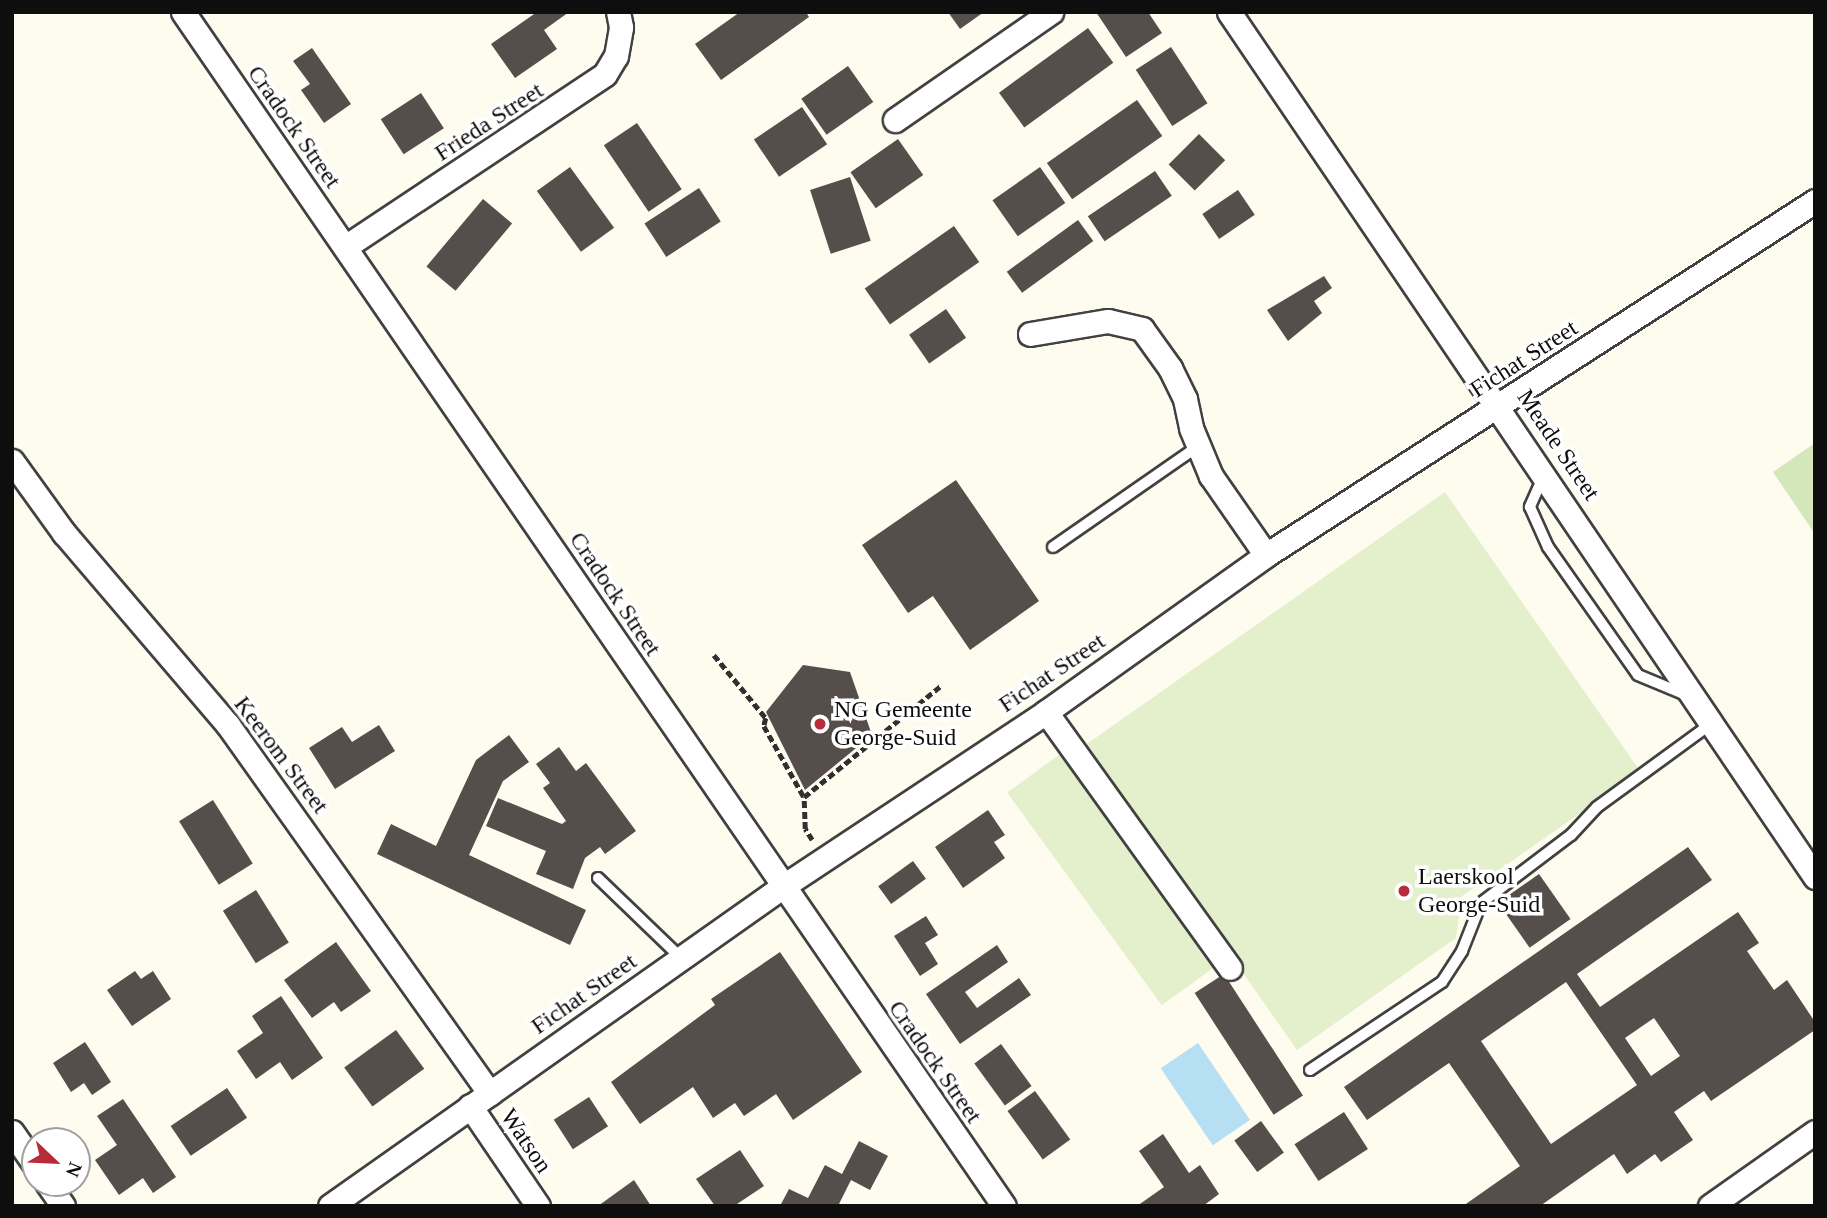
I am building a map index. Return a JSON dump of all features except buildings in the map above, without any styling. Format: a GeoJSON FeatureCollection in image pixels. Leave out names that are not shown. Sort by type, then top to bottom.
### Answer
{"type":"FeatureCollection","features":[{"type":"Feature","properties":{"kind":"street","name":"Cradock Street"},"geometry":{"type":"LineString","coordinates":[[183,12],[782,887],[1004,1206]]}},
{"type":"Feature","properties":{"kind":"street","name":"Frieda Street"},"geometry":{"type":"LineString","coordinates":[[345,247],[605,74],[616,56],[621,27],[618,12]]}},
{"type":"Feature","properties":{"kind":"street"},"geometry":{"type":"LineString","coordinates":[[895,120],[1051,12]]}},
{"type":"Feature","properties":{"kind":"street","name":"Meade Street"},"geometry":{"type":"LineString","coordinates":[[1229,12],[1500,406],[1815,877]]}},
{"type":"Feature","properties":{"kind":"street","name":"Fichat Street"},"geometry":{"type":"LineString","coordinates":[[330,1206],[782,887],[1046,712],[1266,555],[1815,201]]}},
{"type":"Feature","properties":{"kind":"street"},"geometry":{"type":"LineString","coordinates":[[1030,334],[1108,321],[1142,329],[1170,368],[1185,399],[1197,447],[1210,476],[1266,555]]}},
{"type":"Feature","properties":{"kind":"street","name":"Keerom Street"},"geometry":{"type":"LineString","coordinates":[[12,461],[64,533],[228,725],[490,1093]]}},
{"type":"Feature","properties":{"kind":"street"},"geometry":{"type":"LineString","coordinates":[[1046,712],[1230,968]]}},
{"type":"Feature","properties":{"kind":"street","name":"Watson"},"geometry":{"type":"LineString","coordinates":[[470,1107],[538,1206]]}},
{"type":"Feature","properties":{"kind":"street"},"geometry":{"type":"LineString","coordinates":[[1710,1206],[1815,1132]]}},
{"type":"Feature","properties":{"kind":"lane"},"geometry":{"type":"LineString","coordinates":[[1053,547],[1197,447]]}},
{"type":"Feature","properties":{"kind":"lane"},"geometry":{"type":"LineString","coordinates":[[1545,473],[1534,488],[1530,507],[1548,547],[1638,675],[1696,698]]}},
{"type":"Feature","properties":{"kind":"lane"},"geometry":{"type":"LineString","coordinates":[[1310,1070],[1442,982],[1462,951],[1481,903],[1571,835],[1597,807],[1712,723]]}},
{"type":"Feature","properties":{"kind":"lane"},"geometry":{"type":"LineString","coordinates":[[598,878],[681,958]]}},
{"type":"Feature","properties":{"kind":"path"},"geometry":{"type":"LineString","coordinates":[[714,656],[766,718],[764,726],[804,797],[804,829],[823,859]]}},
{"type":"Feature","properties":{"kind":"path"},"geometry":{"type":"LineString","coordinates":[[804,797],[942,685]]}},
{"type":"Feature","properties":{"kind":"green space"},"geometry":{"type":"Polygon","coordinates":[[[1815,443],[1815,534],[1773,472],[1815,443]]]}},
{"type":"Feature","properties":{"kind":"green space"},"geometry":{"type":"Polygon","coordinates":[[[1445,492],[1640,771],[1462,896],[1456,938],[1297,1050],[1084,746],[1445,492]]]}},
{"type":"Feature","properties":{"kind":"green space"},"geometry":{"type":"Polygon","coordinates":[[[1063,752],[1218,965],[1162,1005],[1007,793],[1063,752]]]}},
{"type":"Feature","properties":{"kind":"water"},"geometry":{"type":"Polygon","coordinates":[[[1198,1043],[1250,1120],[1213,1145],[1161,1068],[1198,1043]]]}},
{"type":"Feature","properties":{"kind":"place","name":"NG Gemeente George-Suid"},"geometry":{"type":"Point","coordinates":[820,724]}},
{"type":"Feature","properties":{"kind":"place","name":"Laerskool George-Suid"},"geometry":{"type":"Point","coordinates":[1404,891]}}]}
